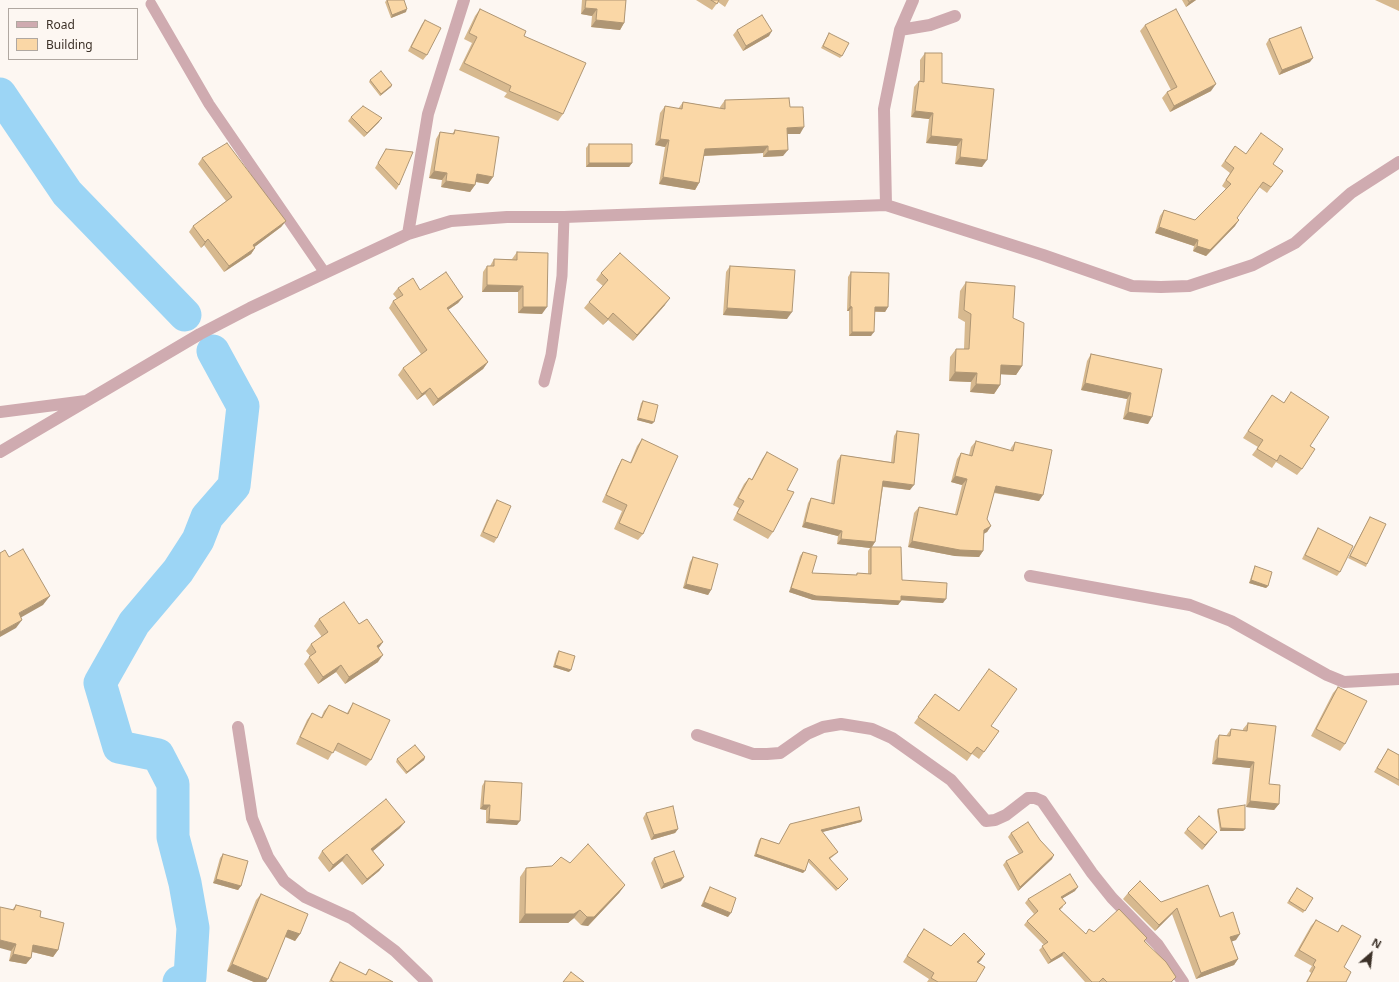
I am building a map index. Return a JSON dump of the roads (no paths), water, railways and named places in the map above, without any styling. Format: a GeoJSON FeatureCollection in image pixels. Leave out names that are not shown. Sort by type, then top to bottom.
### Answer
{"type":"FeatureCollection","features":[{"type":"Feature","properties":{"kind":"street"},"geometry":{"type":"LineString","coordinates":[[408,234],[428,114],[464,0]]}},
{"type":"Feature","properties":{"kind":"street"},"geometry":{"type":"LineString","coordinates":[[886,205],[884,109],[900,30],[913,0]]}},
{"type":"Feature","properties":{"kind":"street"},"geometry":{"type":"LineString","coordinates":[[900,30],[930,25],[955,16]]}},
{"type":"Feature","properties":{"kind":"street"},"geometry":{"type":"LineString","coordinates":[[0,452],[200,334],[408,234],[451,221],[507,217],[564,217],[886,205],[1043,255],[1132,286],[1161,288],[1189,286],[1253,265],[1295,243],[1351,192],[1399,162]]}},
{"type":"Feature","properties":{"kind":"street"},"geometry":{"type":"LineString","coordinates":[[0,412],[90,400]]}},
{"type":"Feature","properties":{"kind":"street"},"geometry":{"type":"LineString","coordinates":[[1030,576],[1190,604],[1231,621],[1327,675],[1344,682],[1399,679]]}},
{"type":"Feature","properties":{"kind":"street"},"geometry":{"type":"LineString","coordinates":[[697,735],[753,754],[767,754],[780,753],[807,734],[823,728],[841,724],[872,729],[892,738],[951,780],[986,821],[995,820],[1006,815],[1028,798],[1042,800],[1092,873],[1112,898],[1158,945],[1183,982]]}},
{"type":"Feature","properties":{"kind":"street"},"geometry":{"type":"LineString","coordinates":[[238,727],[252,818],[268,857],[284,881],[305,897],[351,918],[395,951],[427,982]]}},
{"type":"Feature","properties":{"kind":"lane"},"geometry":{"type":"LineString","coordinates":[[151,4],[209,104],[325,273]]}},
{"type":"Feature","properties":{"kind":"lane"},"geometry":{"type":"LineString","coordinates":[[544,382],[551,355],[562,276],[564,217]]}},
{"type":"Feature","properties":{"kind":"waterway"},"geometry":{"type":"LineString","coordinates":[[0,94],[67,193],[185,315]]}},
{"type":"Feature","properties":{"kind":"waterway"},"geometry":{"type":"LineString","coordinates":[[179,982],[190,977],[193,928],[185,883],[173,837],[173,784],[158,755],[119,747],[100,683],[134,623],[178,571],[198,540],[207,517],[234,486],[243,406],[213,351]]}}]}
